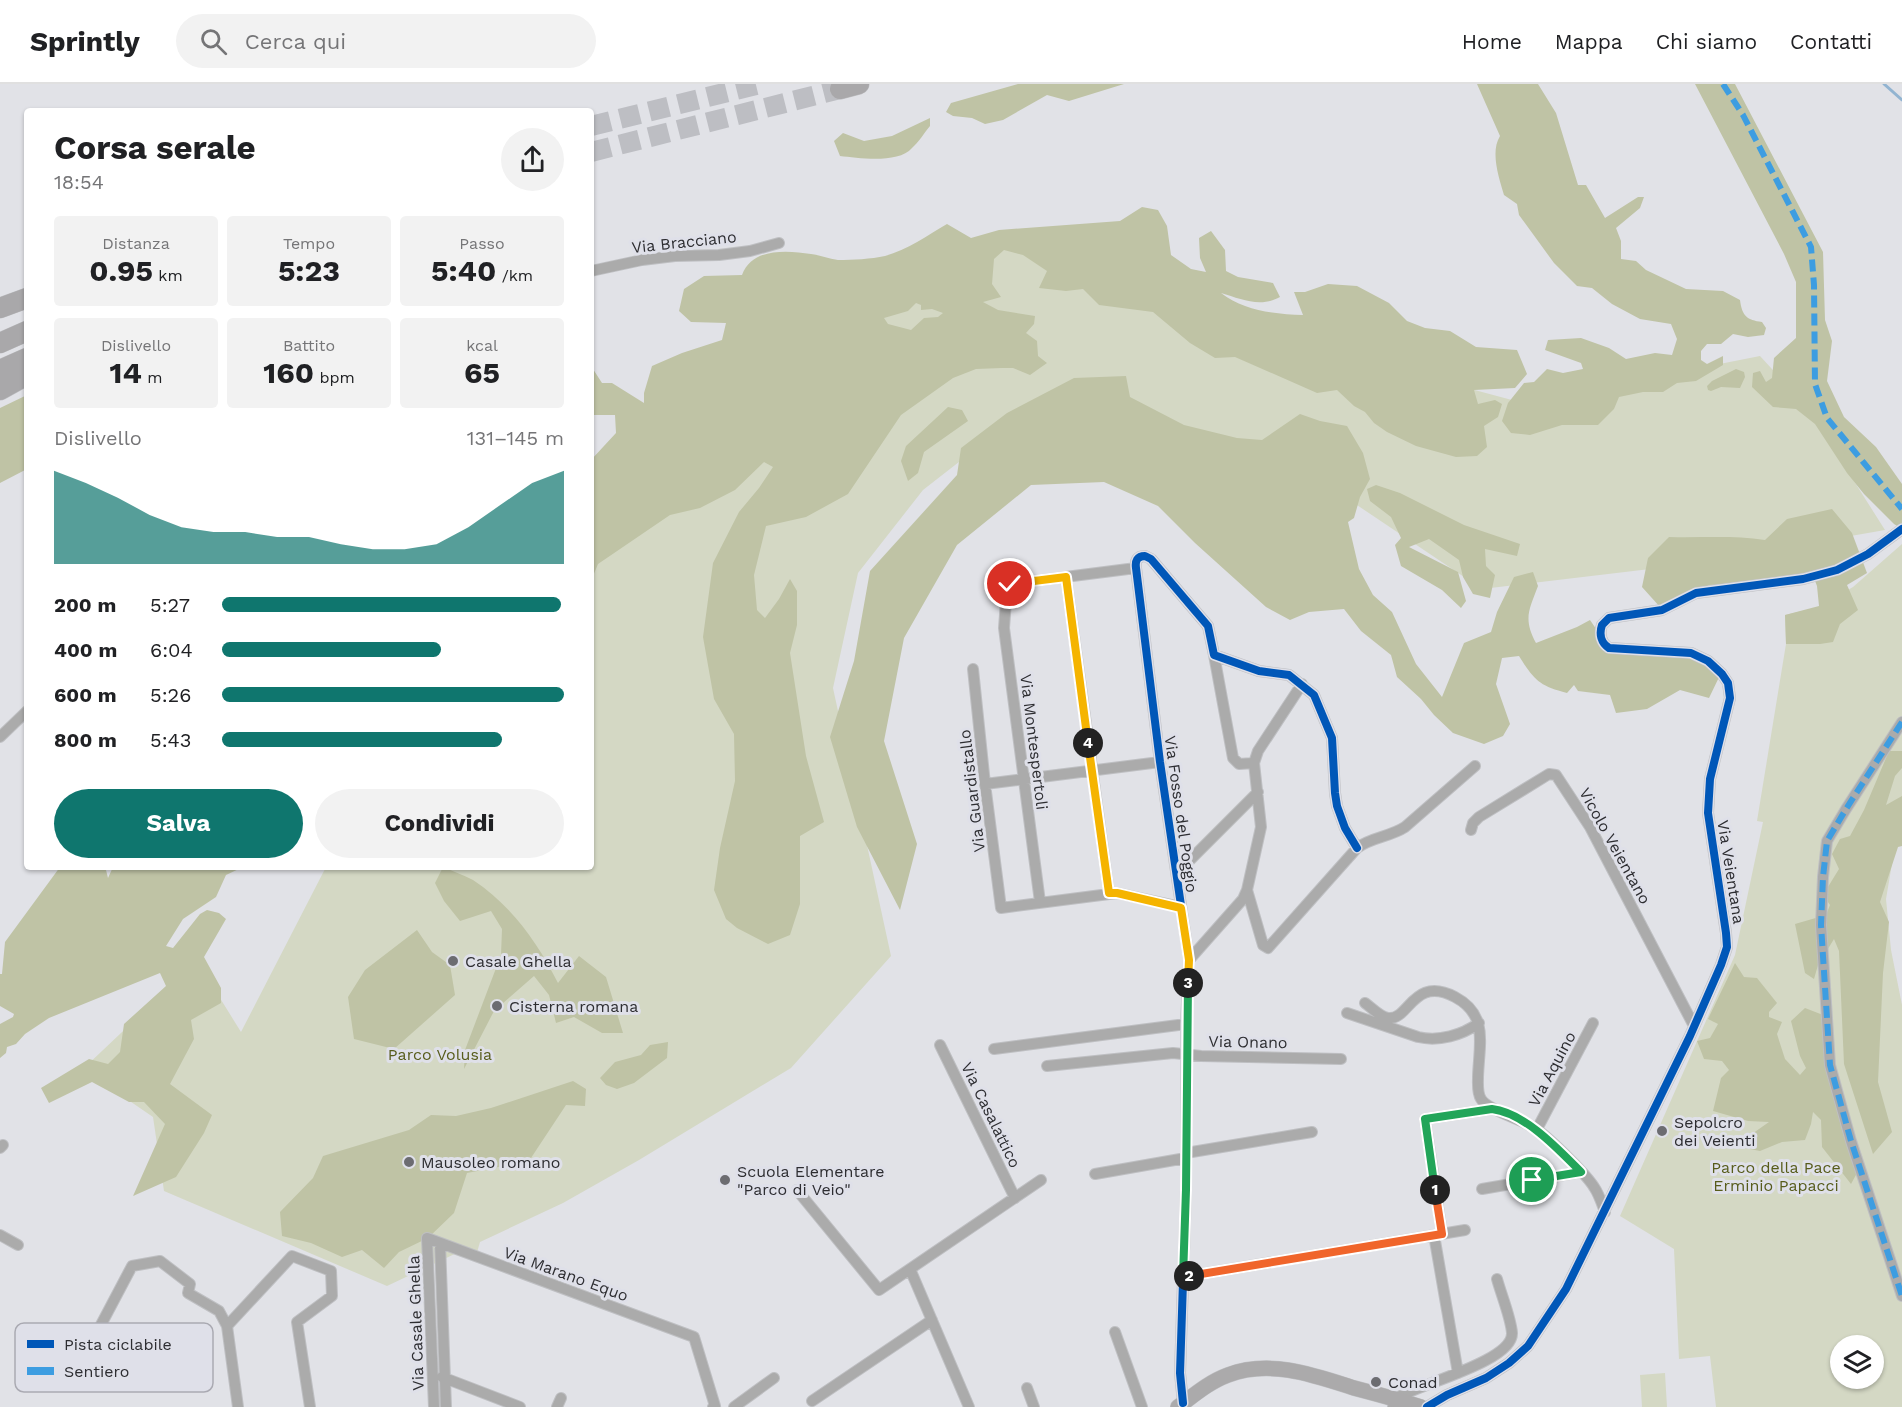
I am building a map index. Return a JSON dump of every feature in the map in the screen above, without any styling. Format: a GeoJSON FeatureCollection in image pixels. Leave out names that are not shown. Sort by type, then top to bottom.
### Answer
{"type":"FeatureCollection","features":[{"type":"Feature","properties":{"kind":"highway"},"geometry":{"type":"LineString","coordinates":[[0,308],[24,299]]}},
{"type":"Feature","properties":{"kind":"highway"},"geometry":{"type":"LineString","coordinates":[[0,343],[24,333]]}},
{"type":"Feature","properties":{"kind":"highway"},"geometry":{"type":"LineString","coordinates":[[0,370],[24,359]]}},
{"type":"Feature","properties":{"kind":"highway"},"geometry":{"type":"LineString","coordinates":[[0,390],[24,377]]}},
{"type":"Feature","properties":{"kind":"street","name":"Via Bracciano"},"geometry":{"type":"LineString","coordinates":[[594,269],[642,260],[740,252],[779,243]]}},
{"type":"Feature","properties":{"kind":"street","name":"Via Veientana"},"geometry":{"type":"LineString","coordinates":[[1427,1407],[1447,1395],[1486,1378],[1509,1363],[1528,1346],[1566,1289],[1694,1026],[1727,947],[1709,825],[1708,802],[1710,779],[1730,690],[1727,680],[1718,670],[1697,655],[1684,651],[1608,647],[1601,638],[1602,625],[1610,618],[1662,610],[1696,593],[1795,580],[1837,570],[1868,554],[1902,529]]}},
{"type":"Feature","properties":{"kind":"street"},"geometry":{"type":"LineString","coordinates":[[1109,893],[1066,577],[1136,568],[1137,561],[1143,556],[1151,559],[1208,626],[1233,758],[1241,764],[1254,763]]}},
{"type":"Feature","properties":{"kind":"street","name":"Via Fosso del Poggio"},"geometry":{"type":"LineString","coordinates":[[1136,568],[1160,762],[1189,960],[1180,1405]]}},
{"type":"Feature","properties":{"kind":"street","name":"Via Montespertoli"},"geometry":{"type":"LineString","coordinates":[[1040,902],[1004,628],[1008,585],[1066,577]]}},
{"type":"Feature","properties":{"kind":"street"},"geometry":{"type":"LineString","coordinates":[[1214,655],[1259,671],[1289,675],[1315,696],[1331,736],[1335,794],[1345,828],[1357,848]]}},
{"type":"Feature","properties":{"kind":"street","name":"Via Guardistallo"},"geometry":{"type":"LineString","coordinates":[[974,669],[985,784],[1001,908],[1040,902]]}},
{"type":"Feature","properties":{"kind":"street"},"geometry":{"type":"LineString","coordinates":[[1189,960],[1238,907],[1247,890],[1261,827],[1254,763],[1258,751],[1302,684]]}},
{"type":"Feature","properties":{"kind":"street"},"geometry":{"type":"LineString","coordinates":[[0,737],[24,714]]}},
{"type":"Feature","properties":{"kind":"street"},"geometry":{"type":"LineString","coordinates":[[1902,722],[1827,841],[1821,925],[1830,1065],[1851,1141],[1902,1296]]}},
{"type":"Feature","properties":{"kind":"street"},"geometry":{"type":"LineString","coordinates":[[985,784],[1160,762]]}},
{"type":"Feature","properties":{"kind":"street"},"geometry":{"type":"LineString","coordinates":[[1247,890],[1263,946],[1268,948],[1357,848],[1367,841],[1405,828],[1475,766]]}},
{"type":"Feature","properties":{"kind":"street","name":"Vicolo Veientano"},"geometry":{"type":"LineString","coordinates":[[1471,830],[1473,823],[1479,817],[1549,774],[1556,775],[1590,827],[1694,1026]]}},
{"type":"Feature","properties":{"kind":"street"},"geometry":{"type":"LineString","coordinates":[[1177,873],[1258,792]]}},
{"type":"Feature","properties":{"kind":"street"},"geometry":{"type":"LineString","coordinates":[[1040,902],[1117,893],[1181,908]]}},
{"type":"Feature","properties":{"kind":"street"},"geometry":{"type":"LineString","coordinates":[[1365,1003],[1384,1017],[1391,1018],[1397,1016],[1426,992],[1439,990],[1467,1004],[1475,1013],[1479,1023],[1478,1093],[1483,1102],[1492,1109]]}},
{"type":"Feature","properties":{"kind":"street"},"geometry":{"type":"LineString","coordinates":[[1347,1013],[1426,1039],[1458,1034],[1479,1023]]}},
{"type":"Feature","properties":{"kind":"street","name":"Via Aquino"},"geometry":{"type":"LineString","coordinates":[[1537,1129],[1593,1023]]}},
{"type":"Feature","properties":{"kind":"street"},"geometry":{"type":"LineString","coordinates":[[994,1049],[1186,1024]]}},
{"type":"Feature","properties":{"kind":"street","name":"Via Casalattico"},"geometry":{"type":"LineString","coordinates":[[940,1045],[1015,1198]]}},
{"type":"Feature","properties":{"kind":"street","name":"Via Onano"},"geometry":{"type":"LineString","coordinates":[[1047,1066],[1173,1053],[1201,1056],[1341,1059]]}},
{"type":"Feature","properties":{"kind":"street"},"geometry":{"type":"LineString","coordinates":[[1458,1373],[1438,1234],[1425,1119],[1492,1109],[1502,1111],[1537,1129],[1596,1190],[1605,1212]]}},
{"type":"Feature","properties":{"kind":"street"},"geometry":{"type":"LineString","coordinates":[[1095,1174],[1312,1132]]}},
{"type":"Feature","properties":{"kind":"street"},"geometry":{"type":"LineString","coordinates":[[1482,1189],[1581,1172]]}},
{"type":"Feature","properties":{"kind":"street"},"geometry":{"type":"LineString","coordinates":[[796,1190],[879,1290],[1041,1180]]}},
{"type":"Feature","properties":{"kind":"street"},"geometry":{"type":"LineString","coordinates":[[1183,1277],[1465,1230]]}},
{"type":"Feature","properties":{"kind":"street"},"geometry":{"type":"LineString","coordinates":[[0,1234],[18,1245]]}},
{"type":"Feature","properties":{"kind":"street","name":"Via Marano Equo"},"geometry":{"type":"LineString","coordinates":[[427,1238],[694,1337],[717,1407]]}},
{"type":"Feature","properties":{"kind":"street","name":"Via Casale Ghella"},"geometry":{"type":"LineString","coordinates":[[427,1238],[434,1407]]}},
{"type":"Feature","properties":{"kind":"street","name":"Via Casale Ghella"},"geometry":{"type":"LineString","coordinates":[[440,1243],[446,1407]]}},
{"type":"Feature","properties":{"kind":"street"},"geometry":{"type":"LineString","coordinates":[[227,1326],[292,1256],[331,1271],[332,1296],[297,1322],[310,1407]]}},
{"type":"Feature","properties":{"kind":"street"},"geometry":{"type":"LineString","coordinates":[[102,1323],[132,1266],[160,1261],[190,1284],[188,1293],[219,1311],[227,1326],[238,1407]]}},
{"type":"Feature","properties":{"kind":"street"},"geometry":{"type":"LineString","coordinates":[[910,1269],[969,1407]]}},
{"type":"Feature","properties":{"kind":"street"},"geometry":{"type":"LineString","coordinates":[[1394,1403],[1404,1393],[1458,1373],[1492,1357],[1503,1349],[1511,1339],[1512,1333],[1497,1279]]}},
{"type":"Feature","properties":{"kind":"street"},"geometry":{"type":"LineString","coordinates":[[812,1401],[932,1320]]}},
{"type":"Feature","properties":{"kind":"street"},"geometry":{"type":"LineString","coordinates":[[1115,1332],[1142,1407]]}},
{"type":"Feature","properties":{"kind":"street"},"geometry":{"type":"LineString","coordinates":[[1180,1405],[1223,1377],[1244,1370],[1266,1368],[1295,1371],[1394,1403],[1421,1407]]}},
{"type":"Feature","properties":{"kind":"street"},"geometry":{"type":"LineString","coordinates":[[433,1373],[520,1407]]}},
{"type":"Feature","properties":{"kind":"street"},"geometry":{"type":"LineString","coordinates":[[734,1407],[774,1378]]}},
{"type":"Feature","properties":{"kind":"street"},"geometry":{"type":"LineString","coordinates":[[1027,1388],[1034,1407]]}},
{"type":"Feature","properties":{"kind":"green space"},"geometry":{"type":"Polygon","coordinates":[[[1018,84],[1124,84],[1069,101],[1047,95],[1003,120],[985,124],[972,118],[953,116],[946,112],[951,103],[1018,84]]]}},
{"type":"Feature","properties":{"kind":"green space"},"geometry":{"type":"Polygon","coordinates":[[[1477,84],[1538,84],[1556,113],[1578,185],[1586,185],[1605,218],[1638,197],[1644,197],[1640,208],[1616,228],[1621,241],[1621,259],[1636,261],[1646,270],[1686,289],[1723,291],[1740,300],[1746,316],[1762,322],[1766,328],[1764,335],[1748,337],[1733,334],[1721,344],[1707,344],[1701,351],[1701,360],[1707,364],[1723,356],[1723,365],[1696,381],[1677,383],[1663,392],[1643,392],[1619,397],[1614,409],[1598,425],[1562,425],[1530,435],[1511,433],[1502,421],[1508,403],[1524,383],[1534,382],[1547,369],[1563,373],[1583,369],[1581,363],[1545,350],[1548,340],[1581,338],[1609,348],[1626,359],[1655,353],[1672,355],[1677,339],[1671,324],[1640,319],[1612,304],[1592,288],[1577,286],[1554,263],[1519,215],[1517,204],[1504,195],[1496,157],[1497,142],[1500,136],[1477,84]]]}},
{"type":"Feature","properties":{"kind":"green space"},"geometry":{"type":"Polygon","coordinates":[[[1695,84],[1735,84],[1823,252],[1825,320],[1832,341],[1827,381],[1844,417],[1876,447],[1902,484],[1902,529],[1864,494],[1847,473],[1815,424],[1796,409],[1773,407],[1752,387],[1753,373],[1760,371],[1766,382],[1772,378],[1774,358],[1796,338],[1796,282],[1784,254],[1695,84]]]}},
{"type":"Feature","properties":{"kind":"green space"},"geometry":{"type":"Polygon","coordinates":[[[930,118],[930,126],[917,143],[906,153],[898,156],[878,159],[840,156],[834,141],[843,133],[864,141],[892,136],[930,118]]]}},
{"type":"Feature","properties":{"kind":"green space"},"geometry":{"type":"Polygon","coordinates":[[[1142,207],[1158,210],[1167,226],[1171,255],[1191,269],[1206,272],[1200,258],[1199,238],[1211,231],[1225,250],[1226,271],[1238,277],[1273,283],[1280,297],[1258,302],[1221,293],[1240,304],[1271,312],[1303,315],[1294,292],[1305,292],[1328,284],[1357,286],[1389,303],[1407,321],[1425,328],[1450,331],[1476,347],[1517,350],[1527,374],[1515,388],[1474,390],[1478,404],[1495,400],[1502,404],[1498,417],[1484,426],[1487,447],[1477,456],[1456,457],[1416,446],[1387,432],[1337,390],[1317,393],[1235,357],[1215,358],[1190,343],[1153,312],[1099,305],[1083,289],[1066,291],[1039,288],[1047,271],[1023,255],[1004,250],[994,259],[992,284],[1001,297],[983,302],[998,310],[1035,316],[1034,324],[1026,333],[1037,341],[1038,356],[1047,363],[1030,375],[1013,368],[976,369],[953,378],[901,415],[848,494],[806,517],[766,526],[754,575],[757,610],[765,618],[790,579],[797,591],[797,625],[790,653],[806,756],[824,822],[800,836],[800,904],[790,935],[768,944],[737,928],[726,919],[714,890],[720,848],[735,781],[734,734],[714,699],[703,637],[713,563],[739,512],[773,467],[764,462],[735,490],[700,508],[670,515],[598,564],[594,574],[594,457],[616,433],[615,415],[594,415],[594,371],[602,383],[612,383],[644,403],[644,393],[652,366],[722,340],[726,323],[691,322],[679,311],[684,289],[704,276],[742,275],[753,260],[762,255],[781,252],[838,260],[868,259],[901,250],[947,224],[971,238],[999,230],[1120,221],[1142,207]],[[916,303],[908,311],[884,318],[888,324],[911,330],[924,318],[938,317],[943,313],[932,309],[921,310],[921,305],[916,303]]]}},
{"type":"Feature","properties":{"kind":"green space","name":"Parco Volusia"},"geometry":{"type":"Polygon","coordinates":[[[1121,229],[1281,338],[1523,403],[1760,356],[1807,407],[1885,530],[1692,564],[1482,589],[1345,497],[1000,430],[923,490],[858,573],[833,688],[891,956],[791,1068],[563,1203],[480,1242],[476,1256],[461,1251],[387,1286],[164,1191],[153,1117],[83,1069],[197,961],[241,1032],[324,870],[594,870],[594,538],[955,246],[1121,229]]]}},
{"type":"Feature","properties":{"kind":"green space"},"geometry":{"type":"Polygon","coordinates":[[[1736,369],[1744,372],[1745,377],[1740,388],[1721,387],[1708,390],[1707,386],[1712,381],[1736,369]]]}},
{"type":"Feature","properties":{"kind":"green space"},"geometry":{"type":"Polygon","coordinates":[[[1126,376],[1130,397],[1184,425],[1237,438],[1262,440],[1300,414],[1320,421],[1347,426],[1363,453],[1370,479],[1360,497],[1354,518],[1348,522],[1359,569],[1373,595],[1392,612],[1416,664],[1442,697],[1464,643],[1491,632],[1497,612],[1514,577],[1533,572],[1538,586],[1530,608],[1529,621],[1536,643],[1590,620],[1607,645],[1687,654],[1722,671],[1709,698],[1680,690],[1647,709],[1616,713],[1610,695],[1578,691],[1574,685],[1567,693],[1543,685],[1529,671],[1519,656],[1502,658],[1496,684],[1510,724],[1503,736],[1484,744],[1453,733],[1434,715],[1421,699],[1397,677],[1391,655],[1361,631],[1344,609],[1309,612],[1290,620],[1266,607],[1158,506],[1104,482],[1031,485],[957,545],[904,638],[884,741],[917,844],[900,910],[857,827],[830,737],[854,661],[870,571],[957,475],[961,448],[1007,413],[1074,378],[1126,376]]]}},
{"type":"Feature","properties":{"kind":"green space"},"geometry":{"type":"Polygon","coordinates":[[[24,396],[24,471],[0,483],[0,408],[24,396]]]}},
{"type":"Feature","properties":{"kind":"green space"},"geometry":{"type":"Polygon","coordinates":[[[948,407],[962,410],[968,421],[924,452],[918,473],[908,481],[901,461],[906,446],[948,407]]]}},
{"type":"Feature","properties":{"kind":"green space"},"geometry":{"type":"Polygon","coordinates":[[[1376,485],[1400,493],[1464,525],[1520,544],[1517,556],[1485,549],[1486,566],[1495,575],[1490,598],[1473,594],[1463,577],[1459,560],[1429,539],[1409,547],[1458,572],[1466,601],[1461,608],[1442,590],[1401,566],[1395,545],[1401,538],[1391,517],[1370,501],[1367,489],[1376,485]]]}},
{"type":"Feature","properties":{"kind":"green space"},"geometry":{"type":"Polygon","coordinates":[[[1832,509],[1852,533],[1867,573],[1847,585],[1858,610],[1840,624],[1833,642],[1786,644],[1785,615],[1819,606],[1817,586],[1812,573],[1764,583],[1709,585],[1686,603],[1660,607],[1642,587],[1648,558],[1669,537],[1729,537],[1765,540],[1787,519],[1832,509]]]}},
{"type":"Feature","properties":{"kind":"green space","name":"Parco della Pace Erminio Papacci"},"geometry":{"type":"Polygon","coordinates":[[[1902,544],[1902,836],[1896,840],[1886,899],[1891,950],[1902,1005],[1902,1407],[1716,1407],[1710,1356],[1679,1359],[1674,1249],[1620,1216],[1735,955],[1763,822],[1757,821],[1786,644],[1785,615],[1819,607],[1853,587],[1902,544]]]}},
{"type":"Feature","properties":{"kind":"green space"},"geometry":{"type":"Polygon","coordinates":[[[1889,751],[1902,751],[1902,768],[1895,776],[1886,805],[1902,796],[1902,846],[1898,847],[1880,902],[1889,922],[1883,973],[1878,1082],[1892,1132],[1873,1154],[1844,1064],[1839,951],[1834,939],[1818,965],[1814,979],[1805,973],[1795,924],[1826,915],[1830,905],[1823,895],[1839,869],[1832,854],[1840,839],[1850,836],[1864,810],[1889,751]]]}},
{"type":"Feature","properties":{"kind":"green space"},"geometry":{"type":"Polygon","coordinates":[[[58,870],[106,870],[108,878],[112,870],[237,870],[226,875],[216,897],[183,919],[166,946],[173,948],[200,914],[207,910],[219,913],[226,919],[204,957],[221,988],[221,1003],[191,1020],[194,1039],[170,1084],[212,1115],[204,1133],[176,1177],[133,1196],[165,1124],[144,1102],[129,1102],[92,1082],[49,1103],[41,1088],[89,1059],[108,1064],[120,1052],[124,1024],[166,986],[160,973],[49,1018],[25,1034],[16,1044],[7,1047],[6,1053],[0,1058],[0,1024],[13,1017],[14,1014],[0,1006],[0,974],[2,974],[5,942],[58,870]]]}},
{"type":"Feature","properties":{"kind":"green space"},"geometry":{"type":"Polygon","coordinates":[[[442,870],[450,870],[473,880],[487,890],[500,901],[532,939],[558,983],[579,956],[606,977],[623,1033],[602,1033],[574,1017],[556,1023],[549,995],[534,976],[494,1011],[464,1069],[465,1050],[501,955],[502,929],[491,911],[460,921],[444,901],[435,883],[442,870]]]}},
{"type":"Feature","properties":{"kind":"green space"},"geometry":{"type":"Polygon","coordinates":[[[417,930],[432,952],[450,965],[455,995],[394,1049],[354,1039],[348,997],[365,970],[417,930]]]}},
{"type":"Feature","properties":{"kind":"green space"},"geometry":{"type":"Polygon","coordinates":[[[1735,963],[1744,977],[1757,978],[1777,1003],[1769,1012],[1769,1017],[1782,1022],[1777,1034],[1785,1059],[1800,1075],[1806,1068],[1800,1056],[1791,1021],[1805,1008],[1823,1015],[1834,1095],[1857,1173],[1851,1184],[1822,1147],[1821,1120],[1813,1112],[1805,1140],[1782,1142],[1760,1151],[1745,1148],[1749,1136],[1769,1122],[1748,1121],[1713,1111],[1721,1078],[1729,1070],[1722,1061],[1704,1059],[1697,1041],[1710,1038],[1718,1024],[1708,1019],[1735,963]]]}},
{"type":"Feature","properties":{"kind":"green space"},"geometry":{"type":"Polygon","coordinates":[[[668,1042],[667,1058],[634,1083],[617,1089],[606,1085],[600,1078],[615,1062],[641,1055],[650,1045],[668,1042]]]}},
{"type":"Feature","properties":{"kind":"green space"},"geometry":{"type":"Polygon","coordinates":[[[573,1081],[586,1089],[585,1106],[566,1105],[529,1161],[467,1173],[454,1213],[428,1238],[399,1252],[384,1268],[362,1250],[342,1257],[311,1243],[282,1236],[280,1212],[313,1178],[323,1156],[409,1130],[431,1115],[456,1116],[491,1108],[573,1081]]]}},
{"type":"Feature","properties":{"kind":"green space"},"geometry":{"type":"Polygon","coordinates":[[[1665,1373],[1667,1407],[1642,1407],[1640,1375],[1665,1373]]]}},
{"type":"Feature","properties":{"kind":"waterway"},"geometry":{"type":"LineString","coordinates":[[1884,84],[1902,100]]}},
{"type":"Feature","properties":{"kind":"tunnel"},"geometry":{"type":"LineString","coordinates":[[594,125],[760,84]]}},
{"type":"Feature","properties":{"kind":"tunnel"},"geometry":{"type":"LineString","coordinates":[[594,151],[840,89]]}},
{"type":"Feature","properties":{"kind":"marked path"},"geometry":{"type":"LineString","coordinates":[[1723,84],[1743,115],[1811,247],[1814,285],[1815,384],[1827,418],[1902,509]]}},
{"type":"Feature","properties":{"kind":"marked path"},"geometry":{"type":"LineString","coordinates":[[1902,722],[1827,841],[1821,925],[1830,1065],[1851,1141],[1902,1296]]}},
{"type":"Feature","properties":{"kind":"cycle path"},"geometry":{"type":"LineString","coordinates":[[1427,1407],[1447,1395],[1486,1378],[1509,1363],[1528,1346],[1566,1289],[1690,1036],[1727,947],[1708,813],[1710,779],[1730,698],[1728,683],[1708,661],[1691,653],[1609,648],[1601,638],[1602,625],[1609,618],[1662,610],[1696,593],[1803,579],[1837,570],[1868,554],[1902,529]]}},
{"type":"Feature","properties":{"kind":"cycle path"},"geometry":{"type":"LineString","coordinates":[[1183,1403],[1180,1373],[1186,1190],[1186,1024],[1189,960],[1160,762],[1136,568],[1138,558],[1145,556],[1151,559],[1208,626],[1214,655],[1259,671],[1289,675],[1314,695],[1332,738],[1337,806],[1345,828],[1357,848]]}},
{"type":"Feature","properties":{"kind":"place","name":"Casale Ghella"},"geometry":{"type":"Point","coordinates":[453,961]}},
{"type":"Feature","properties":{"kind":"place","name":"Cisterna romana"},"geometry":{"type":"Point","coordinates":[497,1006]}},
{"type":"Feature","properties":{"kind":"place","name":"Sepolcro dei Veienti"},"geometry":{"type":"Point","coordinates":[1662,1131]}},
{"type":"Feature","properties":{"kind":"place","name":"Mausoleo romano"},"geometry":{"type":"Point","coordinates":[409,1162]}},
{"type":"Feature","properties":{"kind":"place","name":"Scuola Elementare \"Parco di Veio\""},"geometry":{"type":"Point","coordinates":[725,1180]}},
{"type":"Feature","properties":{"kind":"place","name":"Conad"},"geometry":{"type":"Point","coordinates":[1376,1382]}},
{"type":"Feature","properties":{"kind":"route"},"geometry":{"type":"LineString","coordinates":[[1010,584],[1066,577],[1109,893],[1181,908],[1189,960],[1183,1277],[1442,1234],[1425,1119],[1492,1109],[1502,1111],[1537,1129],[1581,1172],[1532,1180]]}}]}
